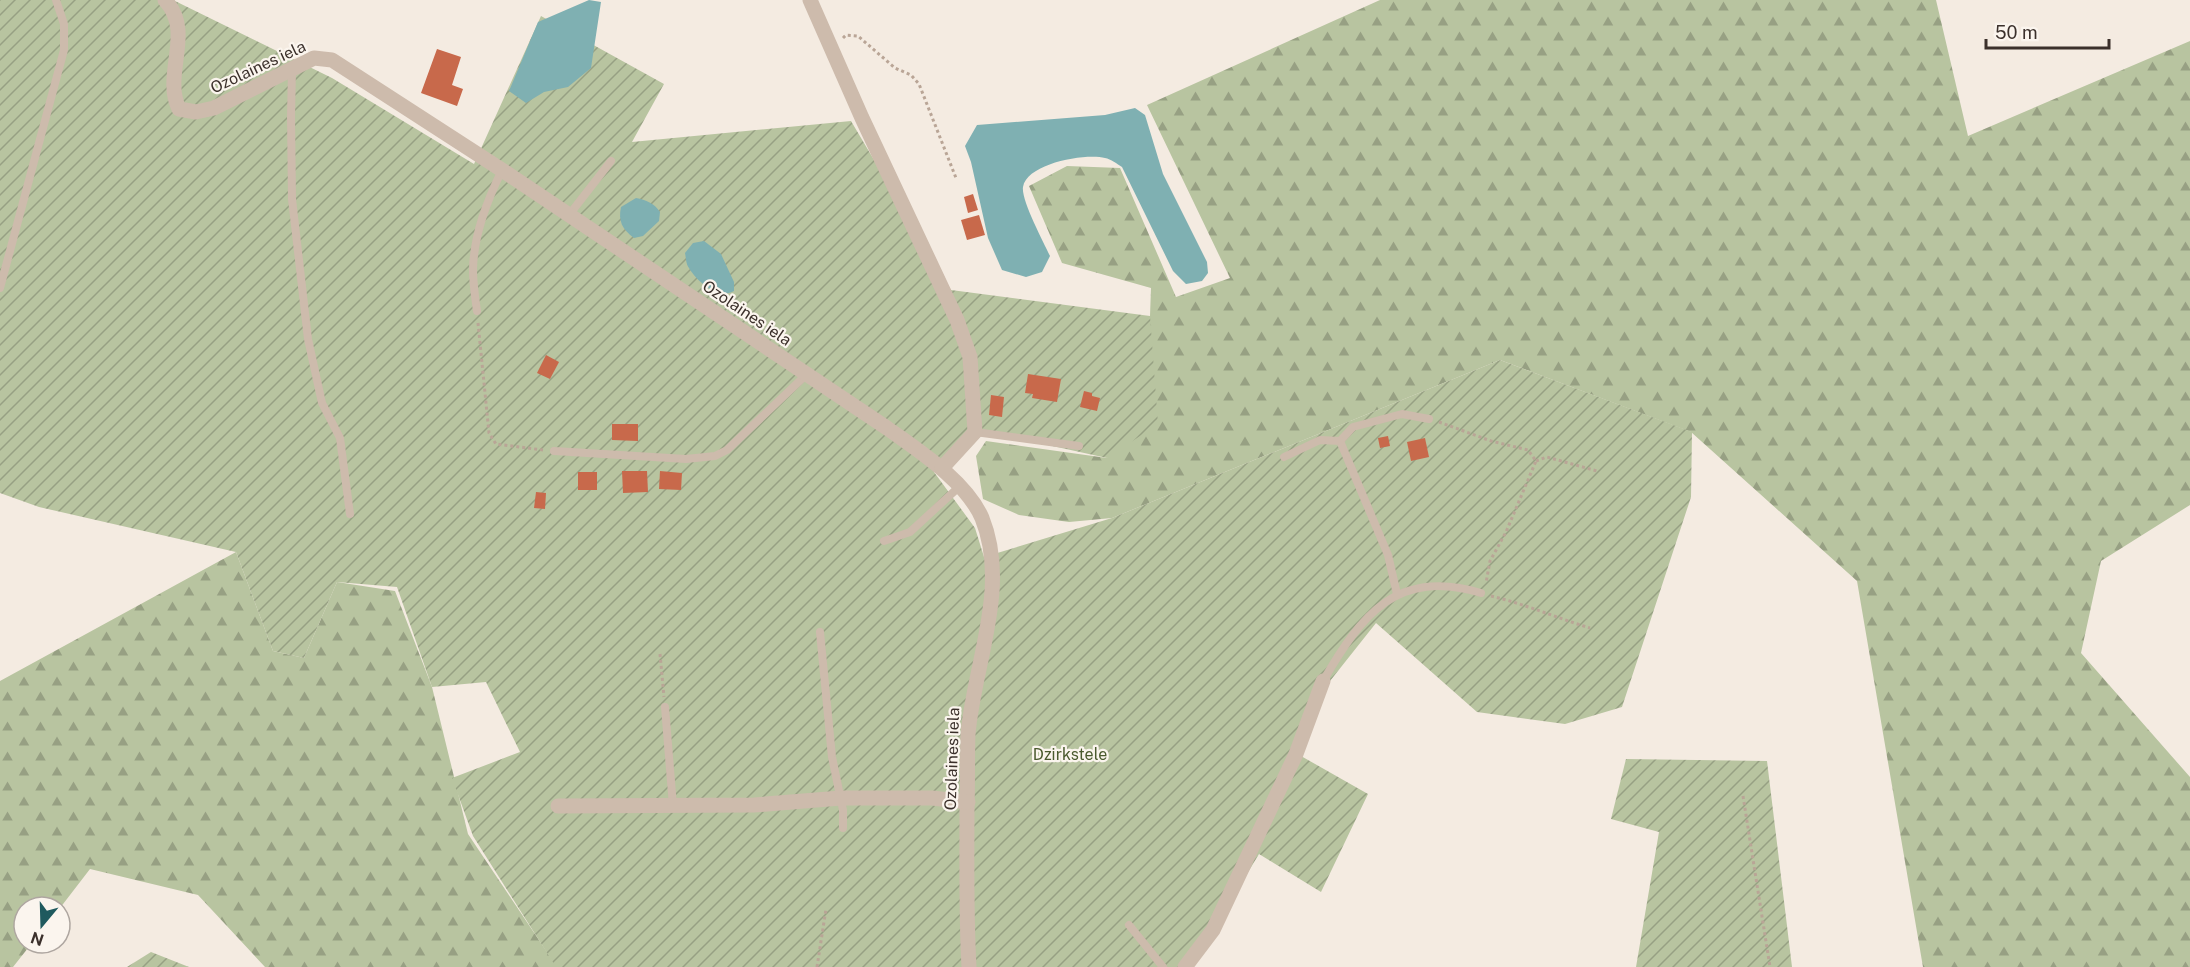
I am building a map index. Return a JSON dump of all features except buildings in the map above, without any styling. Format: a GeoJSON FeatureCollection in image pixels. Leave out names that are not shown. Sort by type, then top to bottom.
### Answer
{"type":"FeatureCollection","features":[{"type":"Feature","properties":{"kind":"street","name":"Ozolaines iela"},"geometry":{"type":"LineString","coordinates":[[165,0],[174,10],[179,36],[173,86],[178,109],[196,112],[214,108],[314,58],[332,60],[502,170],[887,428],[942,468],[960,486],[982,517],[993,562],[989,617],[974,689],[968,735],[966,908],[969,967]]}},
{"type":"Feature","properties":{"kind":"street"},"geometry":{"type":"LineString","coordinates":[[810,0],[862,118],[957,320],[970,357],[975,432],[942,468]]}},
{"type":"Feature","properties":{"kind":"street"},"geometry":{"type":"LineString","coordinates":[[1185,967],[1213,930],[1296,754],[1323,681]]}},
{"type":"Feature","properties":{"kind":"street"},"geometry":{"type":"LineString","coordinates":[[558,806],[754,805],[841,798],[932,798],[968,802]]}},
{"type":"Feature","properties":{"kind":"lane"},"geometry":{"type":"LineString","coordinates":[[0,288],[64,50],[64,24],[56,0]]}},
{"type":"Feature","properties":{"kind":"lane"},"geometry":{"type":"LineString","coordinates":[[292,69],[292,199],[308,339],[322,403],[340,438],[350,514]]}},
{"type":"Feature","properties":{"kind":"lane"},"geometry":{"type":"LineString","coordinates":[[568,215],[611,161]]}},
{"type":"Feature","properties":{"kind":"lane"},"geometry":{"type":"LineString","coordinates":[[477,311],[473,268],[477,235],[487,202],[502,170]]}},
{"type":"Feature","properties":{"kind":"lane"},"geometry":{"type":"LineString","coordinates":[[554,451],[686,459],[715,456],[727,450],[806,375]]}},
{"type":"Feature","properties":{"kind":"lane"},"geometry":{"type":"LineString","coordinates":[[1284,457],[1320,440],[1340,441],[1353,427],[1402,414],[1429,419]]}},
{"type":"Feature","properties":{"kind":"lane"},"geometry":{"type":"LineString","coordinates":[[975,432],[1079,446]]}},
{"type":"Feature","properties":{"kind":"lane"},"geometry":{"type":"LineString","coordinates":[[1340,441],[1388,555],[1397,594]]}},
{"type":"Feature","properties":{"kind":"lane"},"geometry":{"type":"LineString","coordinates":[[884,541],[910,532],[960,486]]}},
{"type":"Feature","properties":{"kind":"lane"},"geometry":{"type":"LineString","coordinates":[[1323,681],[1342,648],[1360,625],[1397,594],[1430,585],[1458,586],[1481,593]]}},
{"type":"Feature","properties":{"kind":"lane"},"geometry":{"type":"LineString","coordinates":[[819,632],[832,757],[841,798],[843,828]]}},
{"type":"Feature","properties":{"kind":"lane"},"geometry":{"type":"LineString","coordinates":[[664,707],[673,806]]}},
{"type":"Feature","properties":{"kind":"lane"},"geometry":{"type":"LineString","coordinates":[[1129,926],[1163,967]]}},
{"type":"Feature","properties":{"kind":"path"},"geometry":{"type":"LineString","coordinates":[[831,47],[846,35],[858,36],[895,68],[911,75],[919,84],[956,178]]}},
{"type":"Feature","properties":{"kind":"path"},"geometry":{"type":"LineString","coordinates":[[477,311],[489,433],[496,444],[554,451]]}},
{"type":"Feature","properties":{"kind":"path"},"geometry":{"type":"LineString","coordinates":[[1429,419],[1491,441],[1528,450],[1536,461]]}},
{"type":"Feature","properties":{"kind":"path"},"geometry":{"type":"LineString","coordinates":[[1590,628],[1548,615],[1523,604],[1481,593],[1487,582],[1490,561],[1506,532],[1536,461],[1547,457],[1598,471]]}},
{"type":"Feature","properties":{"kind":"path"},"geometry":{"type":"LineString","coordinates":[[660,654],[664,707]]}},
{"type":"Feature","properties":{"kind":"path"},"geometry":{"type":"LineString","coordinates":[[1743,796],[1770,967]]}},
{"type":"Feature","properties":{"kind":"path"},"geometry":{"type":"LineString","coordinates":[[817,967],[826,909]]}},
{"type":"Feature","properties":{"kind":"green space","name":"Dzirkstele"},"geometry":{"type":"Polygon","coordinates":[[[0,0],[173,0],[332,78],[474,164],[541,16],[664,84],[632,142],[851,121],[951,290],[1150,316],[1158,424],[1107,458],[975,429],[934,472],[975,528],[984,557],[1112,518],[1500,360],[1692,432],[1691,497],[1622,707],[1565,724],[1477,712],[1376,623],[1330,681],[1301,756],[1368,794],[1321,892],[1259,854],[1191,967],[556,967],[473,836],[452,778],[520,752],[486,682],[432,687],[397,587],[337,582],[304,658],[273,651],[236,552],[39,507],[0,493],[0,0]]]}},
{"type":"Feature","properties":{"kind":"green space"},"geometry":{"type":"Polygon","coordinates":[[[1380,0],[1936,0],[1968,136],[2190,41],[2190,505],[2101,561],[2081,653],[2190,777],[2190,967],[1923,967],[1857,581],[1691,432],[1500,360],[1112,518],[1069,522],[1019,515],[983,499],[976,456],[986,441],[1107,458],[1150,316],[1151,288],[1062,263],[1029,186],[1067,166],[1120,168],[1176,297],[1230,278],[1147,105],[1380,0]]]}},
{"type":"Feature","properties":{"kind":"green space"},"geometry":{"type":"Polygon","coordinates":[[[236,552],[273,651],[304,658],[337,582],[395,591],[432,687],[468,834],[557,967],[265,967],[198,895],[90,869],[70,895],[12,895],[12,955],[22,955],[13,967],[0,967],[0,681],[236,552]]]}},
{"type":"Feature","properties":{"kind":"green space"},"geometry":{"type":"Polygon","coordinates":[[[1626,759],[1767,761],[1792,967],[1636,967],[1659,832],[1611,819],[1626,759]]]}},
{"type":"Feature","properties":{"kind":"green space"},"geometry":{"type":"Polygon","coordinates":[[[151,952],[189,967],[127,967],[151,952]]]}},
{"type":"Feature","properties":{"kind":"water"},"geometry":{"type":"Polygon","coordinates":[[[589,0],[601,2],[591,68],[568,87],[544,92],[526,103],[509,91],[538,22],[589,0]]]}},
{"type":"Feature","properties":{"kind":"water"},"geometry":{"type":"Polygon","coordinates":[[[1135,108],[1145,115],[1163,174],[1207,262],[1208,273],[1202,281],[1186,284],[1173,271],[1122,167],[1109,159],[1096,157],[1058,162],[1035,172],[1027,179],[1023,187],[1025,201],[1050,256],[1042,272],[1026,277],[1002,270],[988,238],[971,162],[965,146],[977,125],[1105,115],[1135,108]]]}},
{"type":"Feature","properties":{"kind":"water"},"geometry":{"type":"Polygon","coordinates":[[[636,198],[650,202],[660,212],[659,221],[643,236],[634,238],[622,224],[620,212],[621,207],[636,198]]]}},
{"type":"Feature","properties":{"kind":"water"},"geometry":{"type":"Polygon","coordinates":[[[704,241],[721,254],[734,282],[734,291],[722,293],[709,288],[697,279],[688,266],[685,253],[693,243],[704,241]]]}}]}
